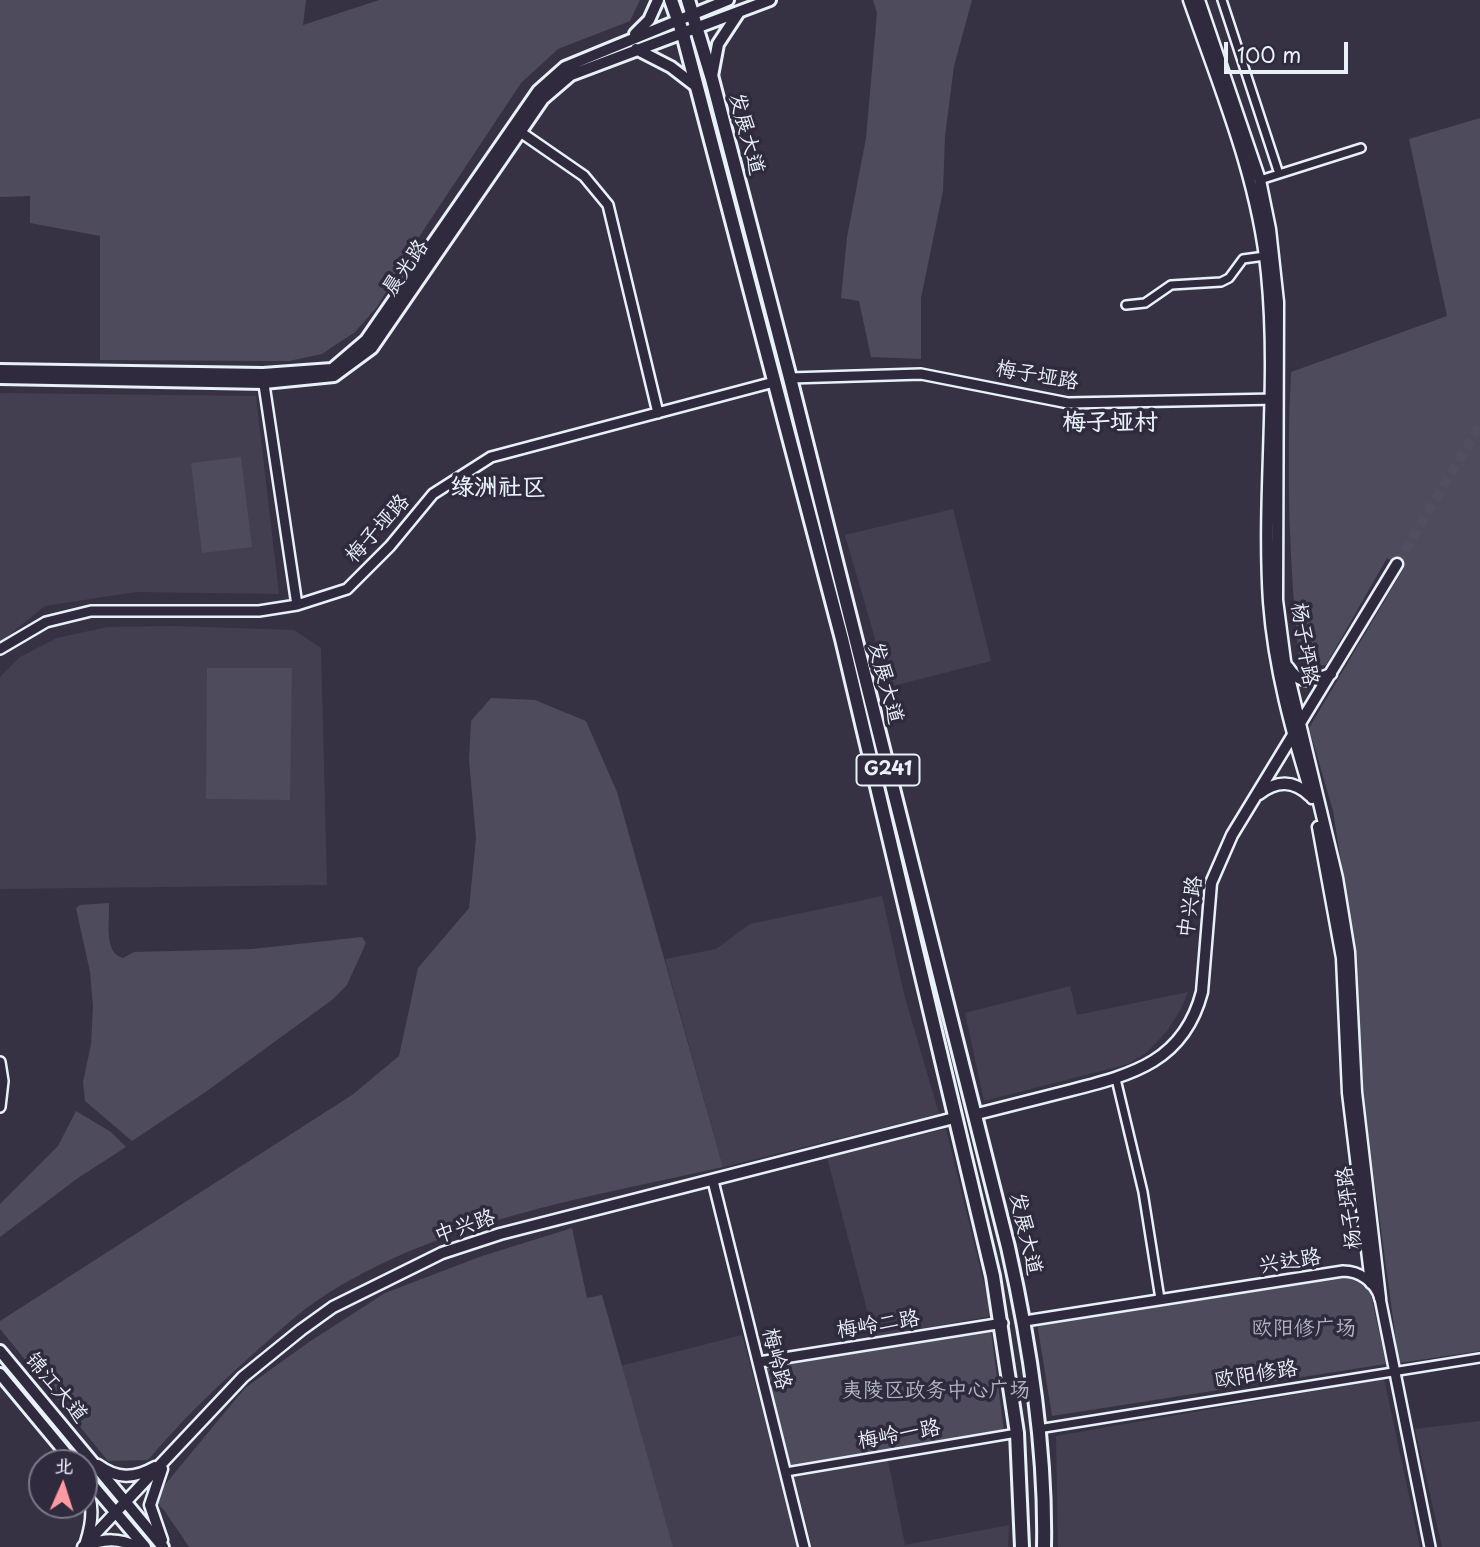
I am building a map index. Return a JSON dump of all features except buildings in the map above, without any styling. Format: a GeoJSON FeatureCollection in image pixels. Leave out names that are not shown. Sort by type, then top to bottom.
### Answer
{"type":"FeatureCollection","features":[{"type":"Feature","properties":{"kind":"highway","name":"发展大道"},"geometry":{"type":"LineString","coordinates":[[671,0],[683,34],[846,652],[1003,1323],[1017,1433],[1022,1547]]}},
{"type":"Feature","properties":{"kind":"highway","name":"发展大道"},"geometry":{"type":"LineString","coordinates":[[688,0],[712,79],[790,378],[839,583],[977,1114],[1025,1321],[1038,1429],[1044,1547]]}},
{"type":"Feature","properties":{"kind":"main road"},"geometry":{"type":"LineString","coordinates":[[627,41],[649,20],[658,0]]}},
{"type":"Feature","properties":{"kind":"main road","name":"晨光路"},"geometry":{"type":"LineString","coordinates":[[0,378],[263,379],[334,376],[372,348],[517,129],[538,91],[565,67],[729,0]]}},
{"type":"Feature","properties":{"kind":"main road","name":"晨光路"},"geometry":{"type":"LineString","coordinates":[[517,129],[543,99],[572,75],[770,0]]}},
{"type":"Feature","properties":{"kind":"main road"},"geometry":{"type":"LineString","coordinates":[[1189,0],[1251,182],[1265,256],[1274,399],[1269,603],[1291,734],[1314,796]]}},
{"type":"Feature","properties":{"kind":"main road","name":"杨子坪路"},"geometry":{"type":"LineString","coordinates":[[1203,1],[1260,180],[1278,302],[1274,399],[1277,600],[1285,662],[1314,796],[1342,958],[1348,1093],[1371,1283]]}},
{"type":"Feature","properties":{"kind":"main road"},"geometry":{"type":"LineString","coordinates":[[712,79],[718,44],[739,12]]}},
{"type":"Feature","properties":{"kind":"main road"},"geometry":{"type":"LineString","coordinates":[[636,50],[671,67],[697,87]]}},
{"type":"Feature","properties":{"kind":"main road","name":"晨光路"},"geometry":{"type":"LineString","coordinates":[[0,370],[263,379]]}},
{"type":"Feature","properties":{"kind":"main road","name":"中兴路"},"geometry":{"type":"LineString","coordinates":[[977,1114],[1116,1079],[1157,1060],[1172,1048],[1190,1024],[1202,992],[1211,883],[1232,835],[1291,734],[1332,674],[1397,564]]}},
{"type":"Feature","properties":{"kind":"main road"},"geometry":{"type":"LineString","coordinates":[[1285,662],[1292,674],[1306,682],[1332,674]]}},
{"type":"Feature","properties":{"kind":"main road"},"geometry":{"type":"LineString","coordinates":[[1253,798],[1266,788],[1283,783],[1302,788],[1314,796]]}},
{"type":"Feature","properties":{"kind":"main road","name":"杨子坪路"},"geometry":{"type":"LineString","coordinates":[[1314,796],[1337,878],[1349,952],[1356,1092],[1380,1298]]}},
{"type":"Feature","properties":{"kind":"main road","name":"中兴路"},"geometry":{"type":"LineString","coordinates":[[83,1546],[243,1377],[333,1307],[442,1253],[500,1234],[954,1118]]}},
{"type":"Feature","properties":{"kind":"main road","name":"锦江大道"},"geometry":{"type":"LineString","coordinates":[[0,1351],[82,1449]]}},
{"type":"Feature","properties":{"kind":"main road","name":"锦江大道"},"geometry":{"type":"LineString","coordinates":[[0,1374],[62,1449]]}},
{"type":"Feature","properties":{"kind":"main road"},"geometry":{"type":"LineString","coordinates":[[98,1465],[111,1474],[126,1477],[150,1470],[167,1460]]}},
{"type":"Feature","properties":{"kind":"main road"},"geometry":{"type":"LineString","coordinates":[[164,1547],[150,1505],[158,1477],[167,1460]]}},
{"type":"Feature","properties":{"kind":"main road","name":"锦江大道"},"geometry":{"type":"LineString","coordinates":[[98,1469],[164,1547]]}},
{"type":"Feature","properties":{"kind":"main road"},"geometry":{"type":"LineString","coordinates":[[98,1492],[145,1547]]}},
{"type":"Feature","properties":{"kind":"main road"},"geometry":{"type":"LineString","coordinates":[[83,1546],[91,1528],[91,1519]]}},
{"type":"Feature","properties":{"kind":"main road"},"geometry":{"type":"LineString","coordinates":[[83,1546],[107,1539],[123,1540],[138,1547]]}},
{"type":"Feature","properties":{"kind":"street"},"geometry":{"type":"LineString","coordinates":[[1222,0],[1279,174]]}},
{"type":"Feature","properties":{"kind":"street"},"geometry":{"type":"LineString","coordinates":[[517,129],[584,176],[608,205],[658,413]]}},
{"type":"Feature","properties":{"kind":"street"},"geometry":{"type":"LineString","coordinates":[[1260,180],[1361,148]]}},
{"type":"Feature","properties":{"kind":"street"},"geometry":{"type":"LineString","coordinates":[[1126,305],[1145,303],[1171,285],[1221,282],[1229,278],[1243,259],[1265,256]]}},
{"type":"Feature","properties":{"kind":"street","name":"梅子垭路"},"geometry":{"type":"LineString","coordinates":[[790,378],[920,374],[1068,403],[1274,399]]}},
{"type":"Feature","properties":{"kind":"street"},"geometry":{"type":"LineString","coordinates":[[263,379],[297,605]]}},
{"type":"Feature","properties":{"kind":"street","name":"梅子垭路"},"geometry":{"type":"LineString","coordinates":[[0,649],[46,622],[91,611],[259,611],[297,605],[347,589],[390,546],[433,494],[491,457],[774,382]]}},
{"type":"Feature","properties":{"kind":"street"},"geometry":{"type":"LineString","coordinates":[[0,1062],[3,1080],[0,1107]]}},
{"type":"Feature","properties":{"kind":"street"},"geometry":{"type":"LineString","coordinates":[[1116,1079],[1143,1192],[1160,1299]]}},
{"type":"Feature","properties":{"kind":"street","name":"梅岭路"},"geometry":{"type":"LineString","coordinates":[[713,1181],[804,1547]]}},
{"type":"Feature","properties":{"kind":"street","name":"兴达路"},"geometry":{"type":"LineString","coordinates":[[1025,1321],[1343,1271],[1356,1273],[1371,1283]]}},
{"type":"Feature","properties":{"kind":"street"},"geometry":{"type":"LineString","coordinates":[[1371,1283],[1380,1298],[1430,1547]]}},
{"type":"Feature","properties":{"kind":"street","name":"梅岭二路"},"geometry":{"type":"LineString","coordinates":[[759,1362],[1003,1323]]}},
{"type":"Feature","properties":{"kind":"street","name":"欧阳修路"},"geometry":{"type":"LineString","coordinates":[[1038,1429],[1480,1358]]}},
{"type":"Feature","properties":{"kind":"street","name":"梅岭一路"},"geometry":{"type":"LineString","coordinates":[[786,1472],[1017,1433]]}},
{"type":"Feature","properties":{"kind":"shaded area"},"geometry":{"type":"Polygon","coordinates":[[[0,393],[256,396],[279,594],[136,592],[45,606],[0,642],[0,393]]]}},
{"type":"Feature","properties":{"kind":"shaded area"},"geometry":{"type":"Polygon","coordinates":[[[953,509],[991,661],[889,687],[845,535],[953,509]]]}},
{"type":"Feature","properties":{"kind":"shaded area"},"geometry":{"type":"Polygon","coordinates":[[[107,627],[294,630],[321,648],[327,885],[0,889],[0,677],[20,657],[57,638],[107,627]]]}},
{"type":"Feature","properties":{"kind":"shaded area"},"geometry":{"type":"Polygon","coordinates":[[[882,896],[904,994],[939,1114],[723,1167],[665,959],[716,949],[750,924],[882,896]]]}},
{"type":"Feature","properties":{"kind":"shaded area"},"geometry":{"type":"Polygon","coordinates":[[[1070,986],[1077,1015],[1188,992],[1167,1031],[1146,1053],[1128,1064],[984,1101],[965,1013],[1070,986]]]}},
{"type":"Feature","properties":{"kind":"shaded area"},"geometry":{"type":"Polygon","coordinates":[[[946,1129],[992,1316],[874,1337],[827,1157],[946,1129]]]}},
{"type":"Feature","properties":{"kind":"shaded area"},"geometry":{"type":"Polygon","coordinates":[[[742,1335],[799,1547],[673,1547],[620,1366],[742,1335]]]}},
{"type":"Feature","properties":{"kind":"shaded area"},"geometry":{"type":"Polygon","coordinates":[[[1384,1379],[1420,1547],[1058,1547],[1056,1436],[1384,1379]]]}},
{"type":"Feature","properties":{"kind":"shaded area"},"geometry":{"type":"Polygon","coordinates":[[[1480,1421],[1480,1547],[1442,1547],[1415,1429],[1480,1421]]]}},
{"type":"Feature","properties":{"kind":"shaded area"},"geometry":{"type":"Polygon","coordinates":[[[888,1460],[905,1545],[1009,1525],[1008,1547],[812,1547],[794,1477],[888,1460]]]}},
{"type":"Feature","properties":{"kind":"green space"},"geometry":{"type":"Polygon","coordinates":[[[0,0],[306,0],[303,25],[379,0],[640,0],[630,21],[558,49],[521,83],[417,240],[377,307],[355,332],[322,354],[289,361],[262,361],[100,360],[100,236],[30,223],[30,196],[0,197],[0,0]]]}},
{"type":"Feature","properties":{"kind":"green space"},"geometry":{"type":"Polygon","coordinates":[[[873,0],[972,0],[954,66],[945,136],[943,191],[921,298],[921,359],[871,357],[859,301],[841,298],[847,237],[866,138],[877,13],[873,0]]]}},
{"type":"Feature","properties":{"kind":"green space"},"geometry":{"type":"Polygon","coordinates":[[[1480,118],[1480,1351],[1399,1363],[1363,1096],[1355,951],[1333,811],[1309,728],[1404,568],[1387,558],[1326,665],[1300,667],[1289,520],[1291,372],[1447,316],[1409,139],[1480,118]]]}},
{"type":"Feature","properties":{"kind":"green space"},"geometry":{"type":"Polygon","coordinates":[[[241,457],[252,547],[202,553],[191,463],[241,457]]]}},
{"type":"Feature","properties":{"kind":"green space"},"geometry":{"type":"Polygon","coordinates":[[[207,668],[292,668],[290,800],[206,799],[207,668]]]}},
{"type":"Feature","properties":{"kind":"green space"},"geometry":{"type":"Polygon","coordinates":[[[491,698],[535,700],[586,721],[617,792],[723,1167],[521,1213],[422,1246],[375,1267],[330,1292],[290,1322],[211,1393],[148,1460],[108,1461],[0,1329],[0,1321],[352,1095],[399,1056],[418,968],[469,908],[476,838],[469,760],[471,721],[491,698]]]}},
{"type":"Feature","properties":{"kind":"green space"},"geometry":{"type":"Polygon","coordinates":[[[109,903],[110,943],[117,955],[123,958],[134,952],[252,949],[362,937],[366,943],[347,985],[332,1000],[207,1091],[132,1141],[85,1101],[83,1082],[91,1044],[93,1006],[90,972],[76,908],[80,905],[109,903]]]}},
{"type":"Feature","properties":{"kind":"green space"},"geometry":{"type":"Polygon","coordinates":[[[76,1111],[111,1132],[126,1147],[78,1178],[0,1237],[0,1204],[58,1146],[76,1111]]]}},
{"type":"Feature","properties":{"kind":"green space"},"geometry":{"type":"Polygon","coordinates":[[[572,1228],[587,1298],[602,1295],[673,1547],[189,1547],[164,1510],[153,1499],[245,1388],[309,1342],[385,1293],[482,1256],[572,1228]]]}},
{"type":"Feature","properties":{"kind":"green space","name":"欧阳修广场"},"geometry":{"type":"Polygon","coordinates":[[[1345,1273],[1361,1280],[1371,1295],[1386,1364],[1052,1416],[1037,1323],[1345,1273]]]}},
{"type":"Feature","properties":{"kind":"green space","name":"夷陵区政务中心广场"},"geometry":{"type":"Polygon","coordinates":[[[991,1331],[1004,1431],[790,1467],[764,1367],[991,1331]]]}},
{"type":"Feature","properties":{"kind":"tunnel"},"geometry":{"type":"LineString","coordinates":[[1397,564],[1480,425]]}},
{"type":"Feature","properties":{"kind":"district","name":"梅子垭村"},"geometry":{"type":"Point","coordinates":[1110,423]}},
{"type":"Feature","properties":{"kind":"district","name":"绿洲社区"},"geometry":{"type":"Point","coordinates":[498,488]}}]}
